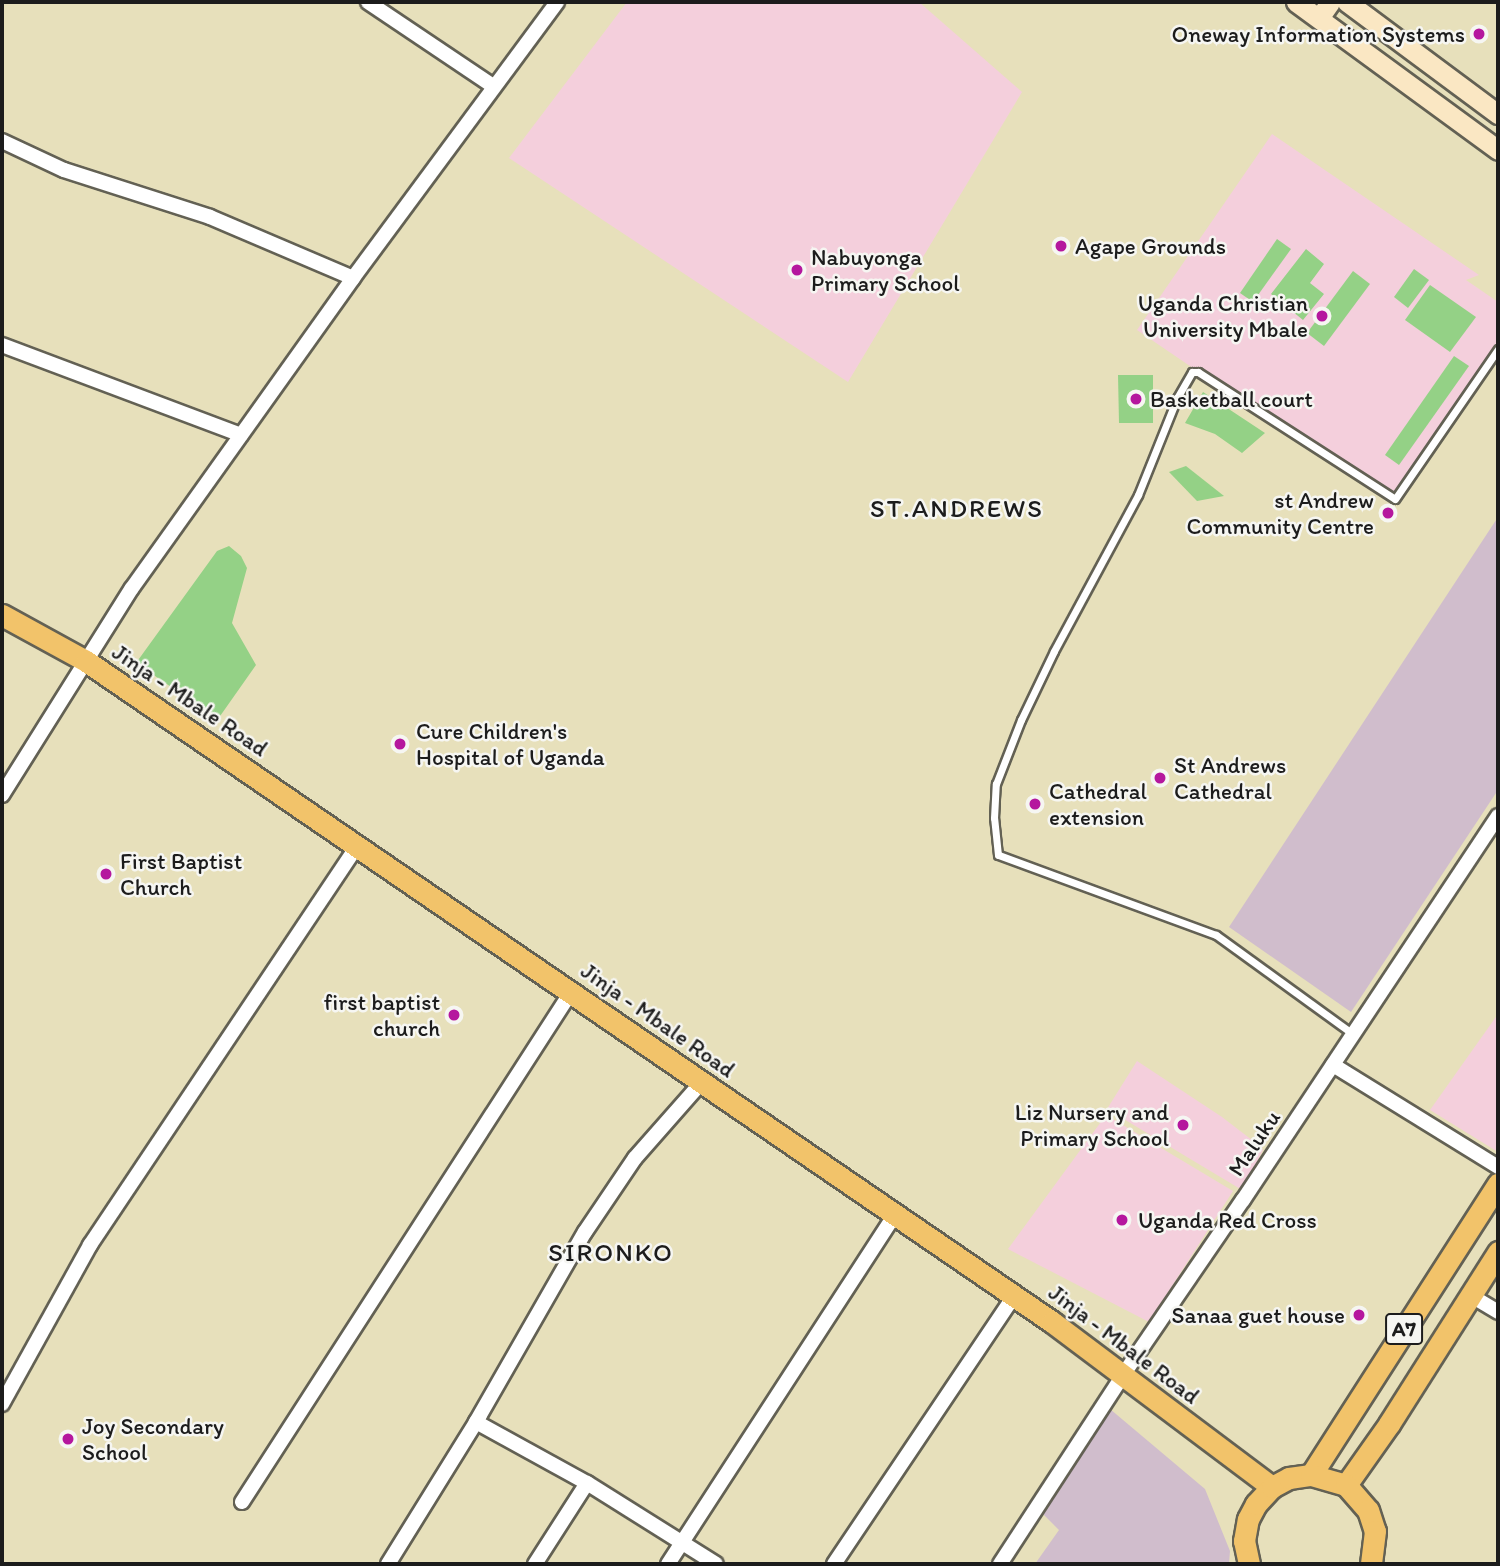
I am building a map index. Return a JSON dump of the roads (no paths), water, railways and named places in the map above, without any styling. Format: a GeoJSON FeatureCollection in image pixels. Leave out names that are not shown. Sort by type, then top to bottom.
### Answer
{"type":"FeatureCollection","features":[{"type":"Feature","properties":{"kind":"main road"},"geometry":{"type":"LineString","coordinates":[[1296,2],[1498,150]]}},
{"type":"Feature","properties":{"kind":"main road"},"geometry":{"type":"LineString","coordinates":[[1319,18],[1330,2]]}},
{"type":"Feature","properties":{"kind":"main road"},"geometry":{"type":"LineString","coordinates":[[1359,5],[1498,114]]}},
{"type":"Feature","properties":{"kind":"main road","name":"Jinja - Mbale Road"},"geometry":{"type":"LineString","coordinates":[[2,615],[86,661],[1014,1296],[1272,1487]]}},
{"type":"Feature","properties":{"kind":"main road","name":"A7"},"geometry":{"type":"LineString","coordinates":[[1311,1475],[1498,1184]]}},
{"type":"Feature","properties":{"kind":"main road","name":"A7"},"geometry":{"type":"LineString","coordinates":[[1346,1485],[1389,1424],[1498,1252]]}},
{"type":"Feature","properties":{"kind":"main road"},"geometry":{"type":"LineString","coordinates":[[1249,1564],[1244,1541],[1248,1519],[1256,1503],[1272,1487],[1289,1478],[1311,1475],[1346,1485],[1368,1510],[1376,1531],[1371,1564]]}},
{"type":"Feature","properties":{"kind":"street"},"geometry":{"type":"LineString","coordinates":[[368,2],[493,86]]}},
{"type":"Feature","properties":{"kind":"street"},"geometry":{"type":"LineString","coordinates":[[2,796],[132,588],[353,278],[557,2]]}},
{"type":"Feature","properties":{"kind":"street"},"geometry":{"type":"LineString","coordinates":[[2,142],[64,170],[210,217],[353,278]]}},
{"type":"Feature","properties":{"kind":"street"},"geometry":{"type":"LineString","coordinates":[[2,345],[241,435]]}},
{"type":"Feature","properties":{"kind":"street","name":"Maluku"},"geometry":{"type":"LineString","coordinates":[[1000,1564],[1122,1375],[1498,816]]}},
{"type":"Feature","properties":{"kind":"street"},"geometry":{"type":"LineString","coordinates":[[2,1404],[90,1245],[357,846]]}},
{"type":"Feature","properties":{"kind":"street"},"geometry":{"type":"LineString","coordinates":[[242,1502],[571,992]]}},
{"type":"Feature","properties":{"kind":"street"},"geometry":{"type":"LineString","coordinates":[[1333,1065],[1498,1167]]}},
{"type":"Feature","properties":{"kind":"street"},"geometry":{"type":"LineString","coordinates":[[388,1564],[476,1422],[585,1232],[635,1158],[702,1082]]}},
{"type":"Feature","properties":{"kind":"street"},"geometry":{"type":"LineString","coordinates":[[668,1564],[862,1271],[895,1215]]}},
{"type":"Feature","properties":{"kind":"street"},"geometry":{"type":"LineString","coordinates":[[1470,1295],[1498,1312]]}},
{"type":"Feature","properties":{"kind":"street"},"geometry":{"type":"LineString","coordinates":[[834,1564],[1014,1296]]}},
{"type":"Feature","properties":{"kind":"street"},"geometry":{"type":"LineString","coordinates":[[476,1422],[587,1483],[716,1564]]}},
{"type":"Feature","properties":{"kind":"street"},"geometry":{"type":"LineString","coordinates":[[534,1564],[587,1483]]}},
{"type":"Feature","properties":{"kind":"lane"},"geometry":{"type":"LineString","coordinates":[[1353,1034],[1216,935],[998,855],[994,818],[996,785],[1021,720],[1138,495],[1177,398],[1192,372],[1198,372],[1395,499],[1498,349]]}},
{"type":"Feature","properties":{"kind":"place","name":"Oneway Information Systems"},"geometry":{"type":"Point","coordinates":[1479,34]}},
{"type":"Feature","properties":{"kind":"place","name":"Agape Grounds"},"geometry":{"type":"Point","coordinates":[1061,246]}},
{"type":"Feature","properties":{"kind":"place","name":"Nabuyonga Primary School"},"geometry":{"type":"Point","coordinates":[797,270]}},
{"type":"Feature","properties":{"kind":"place","name":"Uganda Christian University Mbale"},"geometry":{"type":"Point","coordinates":[1322,316]}},
{"type":"Feature","properties":{"kind":"place","name":"Basketball court"},"geometry":{"type":"Point","coordinates":[1136,399]}},
{"type":"Feature","properties":{"kind":"place","name":"st Andrew Community Centre"},"geometry":{"type":"Point","coordinates":[1388,513]}},
{"type":"Feature","properties":{"kind":"place","name":"Cure Children's Hospital of Uganda"},"geometry":{"type":"Point","coordinates":[400,744]}},
{"type":"Feature","properties":{"kind":"place","name":"St Andrews Cathedral"},"geometry":{"type":"Point","coordinates":[1160,778]}},
{"type":"Feature","properties":{"kind":"place","name":"Cathedral extension"},"geometry":{"type":"Point","coordinates":[1035,804]}},
{"type":"Feature","properties":{"kind":"place","name":"First Baptist Church"},"geometry":{"type":"Point","coordinates":[106,874]}},
{"type":"Feature","properties":{"kind":"place","name":"first baptist church"},"geometry":{"type":"Point","coordinates":[454,1015]}},
{"type":"Feature","properties":{"kind":"place","name":"Liz Nursery and Primary School"},"geometry":{"type":"Point","coordinates":[1183,1125]}},
{"type":"Feature","properties":{"kind":"place","name":"Uganda Red Cross"},"geometry":{"type":"Point","coordinates":[1122,1220]}},
{"type":"Feature","properties":{"kind":"place","name":"Sanaa guet house"},"geometry":{"type":"Point","coordinates":[1359,1315]}},
{"type":"Feature","properties":{"kind":"place","name":"Joy Secondary School"},"geometry":{"type":"Point","coordinates":[68,1439]}},
{"type":"Feature","properties":{"kind":"district","name":"ST.ANDREWS"},"geometry":{"type":"Point","coordinates":[957,509]}},
{"type":"Feature","properties":{"kind":"district","name":"SIRONKO"},"geometry":{"type":"Point","coordinates":[611,1253]}}]}
